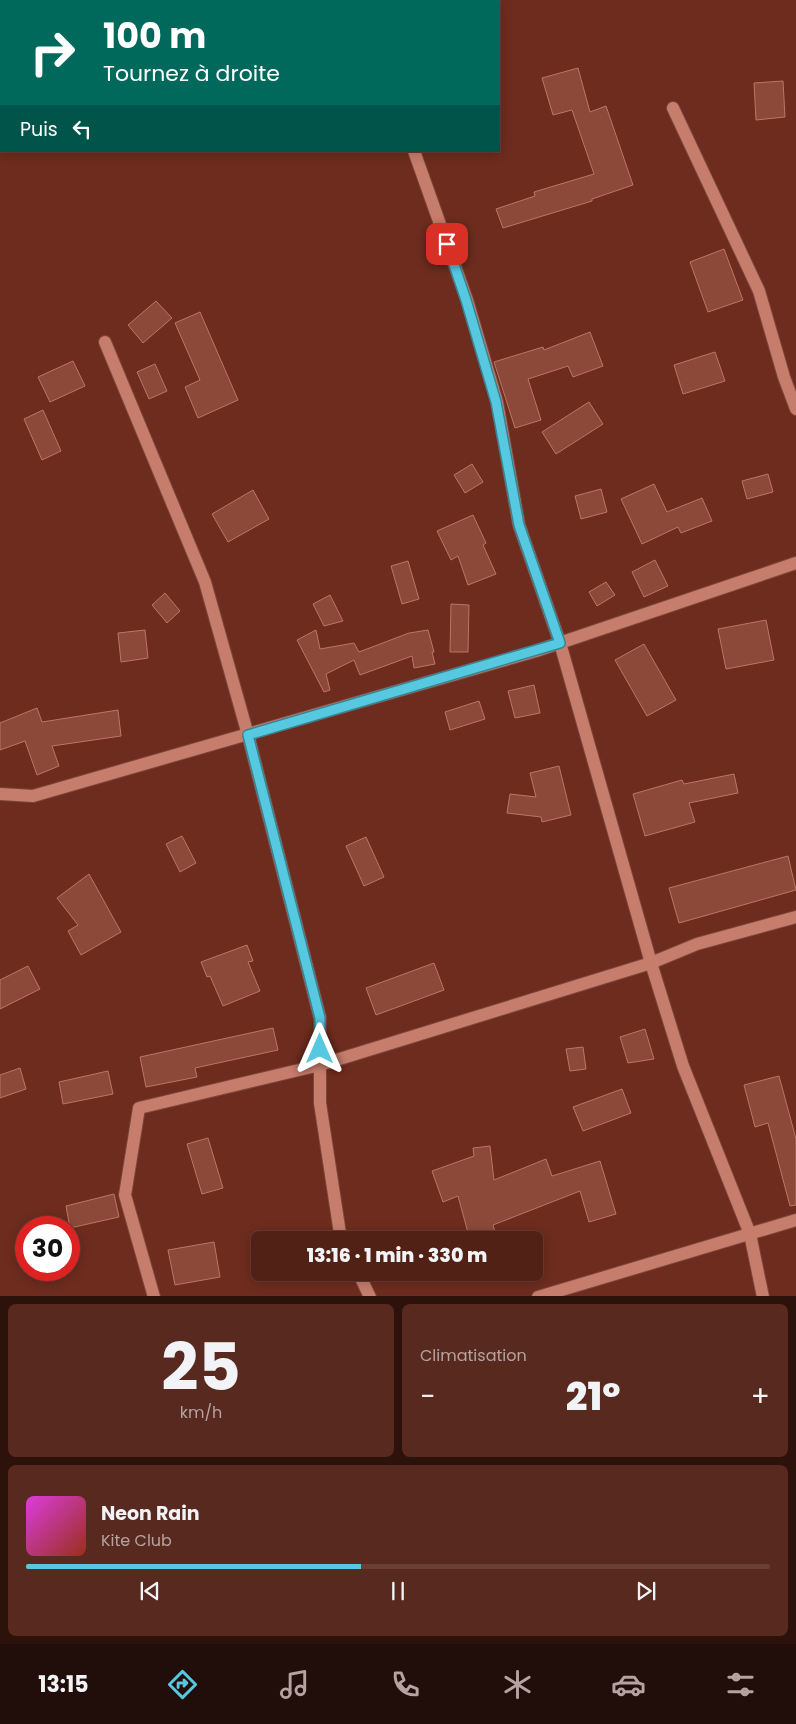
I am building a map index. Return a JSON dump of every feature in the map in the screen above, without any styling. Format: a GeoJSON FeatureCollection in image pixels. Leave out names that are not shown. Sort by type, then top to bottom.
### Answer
{"type":"FeatureCollection","features":[{"type":"Feature","properties":{"kind":"street"},"geometry":{"type":"LineString","coordinates":[[673,108],[759,291],[784,376],[796,409]]}},
{"type":"Feature","properties":{"kind":"street"},"geometry":{"type":"LineString","coordinates":[[414,152],[478,337],[496,402],[519,525],[560,643],[651,963],[683,1066],[750,1234],[763,1296]]}},
{"type":"Feature","properties":{"kind":"street"},"geometry":{"type":"LineString","coordinates":[[105,342],[205,582],[248,735],[320,1018],[320,1103],[340,1231]]}},
{"type":"Feature","properties":{"kind":"street"},"geometry":{"type":"LineString","coordinates":[[0,794],[33,796],[248,735],[560,643],[796,563]]}},
{"type":"Feature","properties":{"kind":"street"},"geometry":{"type":"LineString","coordinates":[[154,1296],[126,1195],[140,1108],[320,1065],[651,963],[697,944],[796,917]]}},
{"type":"Feature","properties":{"kind":"street"},"geometry":{"type":"LineString","coordinates":[[538,1296],[796,1220]]}},
{"type":"Feature","properties":{"kind":"street"},"geometry":{"type":"LineString","coordinates":[[362,1281],[370,1296]]}},
{"type":"Feature","properties":{"kind":"building"},"geometry":{"type":"Polygon","coordinates":[[[578,68],[590,112],[606,106],[633,185],[592,199],[592,201],[503,228],[496,209],[535,196],[534,192],[594,174],[572,110],[553,115],[542,78],[578,68]]]}},
{"type":"Feature","properties":{"kind":"building"},"geometry":{"type":"Polygon","coordinates":[[[783,81],[785,117],[756,120],[754,83],[783,81]]]}},
{"type":"Feature","properties":{"kind":"building"},"geometry":{"type":"Polygon","coordinates":[[[724,249],[743,300],[708,312],[690,262],[724,249]]]}},
{"type":"Feature","properties":{"kind":"building"},"geometry":{"type":"Polygon","coordinates":[[[156,301],[172,318],[143,343],[128,325],[156,301]]]}},
{"type":"Feature","properties":{"kind":"building"},"geometry":{"type":"Polygon","coordinates":[[[200,312],[238,400],[198,418],[185,387],[200,380],[175,323],[200,312]]]}},
{"type":"Feature","properties":{"kind":"building"},"geometry":{"type":"Polygon","coordinates":[[[590,332],[603,366],[573,377],[568,366],[528,379],[541,420],[515,428],[494,362],[543,347],[544,350],[590,332]]]}},
{"type":"Feature","properties":{"kind":"building"},"geometry":{"type":"Polygon","coordinates":[[[715,352],[725,381],[683,394],[674,365],[715,352]]]}},
{"type":"Feature","properties":{"kind":"building"},"geometry":{"type":"Polygon","coordinates":[[[73,361],[85,386],[50,402],[38,377],[73,361]]]}},
{"type":"Feature","properties":{"kind":"building"},"geometry":{"type":"Polygon","coordinates":[[[155,364],[167,391],[149,399],[137,372],[155,364]]]}},
{"type":"Feature","properties":{"kind":"building"},"geometry":{"type":"Polygon","coordinates":[[[589,402],[603,424],[556,454],[542,432],[589,402]]]}},
{"type":"Feature","properties":{"kind":"building"},"geometry":{"type":"Polygon","coordinates":[[[43,410],[61,451],[42,460],[24,419],[43,410]]]}},
{"type":"Feature","properties":{"kind":"building"},"geometry":{"type":"Polygon","coordinates":[[[472,464],[483,482],[465,493],[454,475],[472,464]]]}},
{"type":"Feature","properties":{"kind":"building"},"geometry":{"type":"Polygon","coordinates":[[[768,474],[773,492],[747,499],[742,481],[768,474]]]}},
{"type":"Feature","properties":{"kind":"building"},"geometry":{"type":"Polygon","coordinates":[[[654,484],[667,512],[702,498],[712,521],[681,533],[678,527],[642,544],[621,499],[654,484]]]}},
{"type":"Feature","properties":{"kind":"building"},"geometry":{"type":"Polygon","coordinates":[[[601,489],[607,512],[581,519],[575,496],[601,489]]]}},
{"type":"Feature","properties":{"kind":"building"},"geometry":{"type":"Polygon","coordinates":[[[253,490],[269,519],[228,542],[212,514],[253,490]]]}},
{"type":"Feature","properties":{"kind":"building"},"geometry":{"type":"Polygon","coordinates":[[[473,515],[486,543],[483,545],[496,574],[468,585],[458,556],[451,560],[437,531],[473,515]]]}},
{"type":"Feature","properties":{"kind":"building"},"geometry":{"type":"Polygon","coordinates":[[[655,560],[668,586],[644,597],[632,572],[655,560]]]}},
{"type":"Feature","properties":{"kind":"building"},"geometry":{"type":"Polygon","coordinates":[[[408,561],[419,599],[402,604],[391,566],[408,561]]]}},
{"type":"Feature","properties":{"kind":"building"},"geometry":{"type":"Polygon","coordinates":[[[606,582],[615,595],[597,606],[589,592],[606,582]]]}},
{"type":"Feature","properties":{"kind":"building"},"geometry":{"type":"Polygon","coordinates":[[[165,593],[180,611],[167,623],[152,605],[165,593]]]}},
{"type":"Feature","properties":{"kind":"building"},"geometry":{"type":"Polygon","coordinates":[[[330,595],[343,621],[324,626],[313,604],[330,595]]]}},
{"type":"Feature","properties":{"kind":"building"},"geometry":{"type":"Polygon","coordinates":[[[451,604],[469,605],[468,652],[450,652],[451,604]]]}},
{"type":"Feature","properties":{"kind":"building"},"geometry":{"type":"Polygon","coordinates":[[[766,620],[774,660],[726,669],[718,629],[766,620]]]}},
{"type":"Feature","properties":{"kind":"building"},"geometry":{"type":"Polygon","coordinates":[[[145,630],[148,658],[121,662],[118,633],[145,630]]]}},
{"type":"Feature","properties":{"kind":"building"},"geometry":{"type":"Polygon","coordinates":[[[316,630],[320,649],[354,643],[359,652],[409,633],[428,630],[435,664],[414,668],[412,656],[360,675],[354,660],[326,674],[330,690],[324,692],[297,640],[316,630]]]}},
{"type":"Feature","properties":{"kind":"building"},"geometry":{"type":"Polygon","coordinates":[[[644,644],[676,700],[647,716],[615,660],[644,644]]]}},
{"type":"Feature","properties":{"kind":"building"},"geometry":{"type":"Polygon","coordinates":[[[534,685],[540,713],[515,718],[508,691],[534,685]]]}},
{"type":"Feature","properties":{"kind":"building"},"geometry":{"type":"Polygon","coordinates":[[[479,701],[485,719],[450,730],[445,712],[479,701]]]}},
{"type":"Feature","properties":{"kind":"building"},"geometry":{"type":"Polygon","coordinates":[[[37,708],[42,722],[118,710],[121,736],[52,746],[59,766],[37,775],[25,741],[0,750],[0,723],[37,708]]]}},
{"type":"Feature","properties":{"kind":"building"},"geometry":{"type":"Polygon","coordinates":[[[559,766],[571,815],[542,822],[541,817],[507,813],[510,794],[536,797],[530,773],[559,766]]]}},
{"type":"Feature","properties":{"kind":"building"},"geometry":{"type":"Polygon","coordinates":[[[734,774],[738,793],[689,803],[695,822],[645,836],[633,794],[682,780],[684,784],[734,774]]]}},
{"type":"Feature","properties":{"kind":"building"},"geometry":{"type":"Polygon","coordinates":[[[182,836],[196,863],[180,872],[166,844],[182,836]]]}},
{"type":"Feature","properties":{"kind":"building"},"geometry":{"type":"Polygon","coordinates":[[[366,837],[384,877],[364,886],[346,846],[366,837]]]}},
{"type":"Feature","properties":{"kind":"building"},"geometry":{"type":"Polygon","coordinates":[[[788,856],[796,890],[679,923],[669,888],[788,856]]]}},
{"type":"Feature","properties":{"kind":"building"},"geometry":{"type":"Polygon","coordinates":[[[89,874],[121,932],[81,955],[68,931],[78,925],[57,898],[89,874]]]}},
{"type":"Feature","properties":{"kind":"building"},"geometry":{"type":"Polygon","coordinates":[[[247,945],[253,961],[248,962],[260,991],[223,1006],[210,976],[207,977],[201,962],[247,945]]]}},
{"type":"Feature","properties":{"kind":"building"},"geometry":{"type":"Polygon","coordinates":[[[434,963],[444,990],[376,1015],[366,988],[434,963]]]}},
{"type":"Feature","properties":{"kind":"building"},"geometry":{"type":"Polygon","coordinates":[[[28,966],[40,989],[0,1009],[0,980],[28,966]]]}},
{"type":"Feature","properties":{"kind":"building"},"geometry":{"type":"Polygon","coordinates":[[[273,1028],[278,1050],[195,1068],[197,1077],[146,1087],[140,1057],[273,1028]]]}},
{"type":"Feature","properties":{"kind":"building"},"geometry":{"type":"Polygon","coordinates":[[[645,1029],[654,1059],[628,1063],[620,1037],[645,1029]]]}},
{"type":"Feature","properties":{"kind":"building"},"geometry":{"type":"Polygon","coordinates":[[[583,1047],[586,1069],[570,1071],[566,1049],[583,1047]]]}},
{"type":"Feature","properties":{"kind":"building"},"geometry":{"type":"Polygon","coordinates":[[[20,1068],[26,1089],[0,1098],[0,1075],[20,1068]]]}},
{"type":"Feature","properties":{"kind":"building"},"geometry":{"type":"Polygon","coordinates":[[[108,1071],[113,1094],[63,1104],[59,1082],[108,1071]]]}},
{"type":"Feature","properties":{"kind":"building"},"geometry":{"type":"Polygon","coordinates":[[[779,1076],[796,1139],[796,1205],[790,1206],[768,1123],[755,1127],[744,1085],[779,1076]]]}},
{"type":"Feature","properties":{"kind":"building"},"geometry":{"type":"Polygon","coordinates":[[[622,1089],[631,1113],[583,1131],[573,1107],[622,1089]]]}},
{"type":"Feature","properties":{"kind":"building"},"geometry":{"type":"Polygon","coordinates":[[[208,1138],[223,1188],[202,1194],[187,1144],[208,1138]]]}},
{"type":"Feature","properties":{"kind":"building"},"geometry":{"type":"Polygon","coordinates":[[[490,1146],[494,1180],[546,1159],[552,1176],[600,1161],[616,1214],[589,1222],[580,1191],[493,1225],[495,1231],[468,1231],[458,1196],[443,1202],[432,1171],[474,1156],[473,1148],[490,1146]]]}},
{"type":"Feature","properties":{"kind":"building"},"geometry":{"type":"Polygon","coordinates":[[[114,1194],[119,1217],[80,1226],[80,1216],[68,1216],[66,1206],[114,1194]]]}},
{"type":"Feature","properties":{"kind":"building"},"geometry":{"type":"Polygon","coordinates":[[[214,1242],[220,1277],[175,1285],[168,1250],[214,1242]]]}},
{"type":"Feature","properties":{"kind":"route"},"geometry":{"type":"LineString","coordinates":[[320,1049],[320,1018],[248,735],[560,643],[519,525],[496,402],[466,300],[447,244]]}}]}
